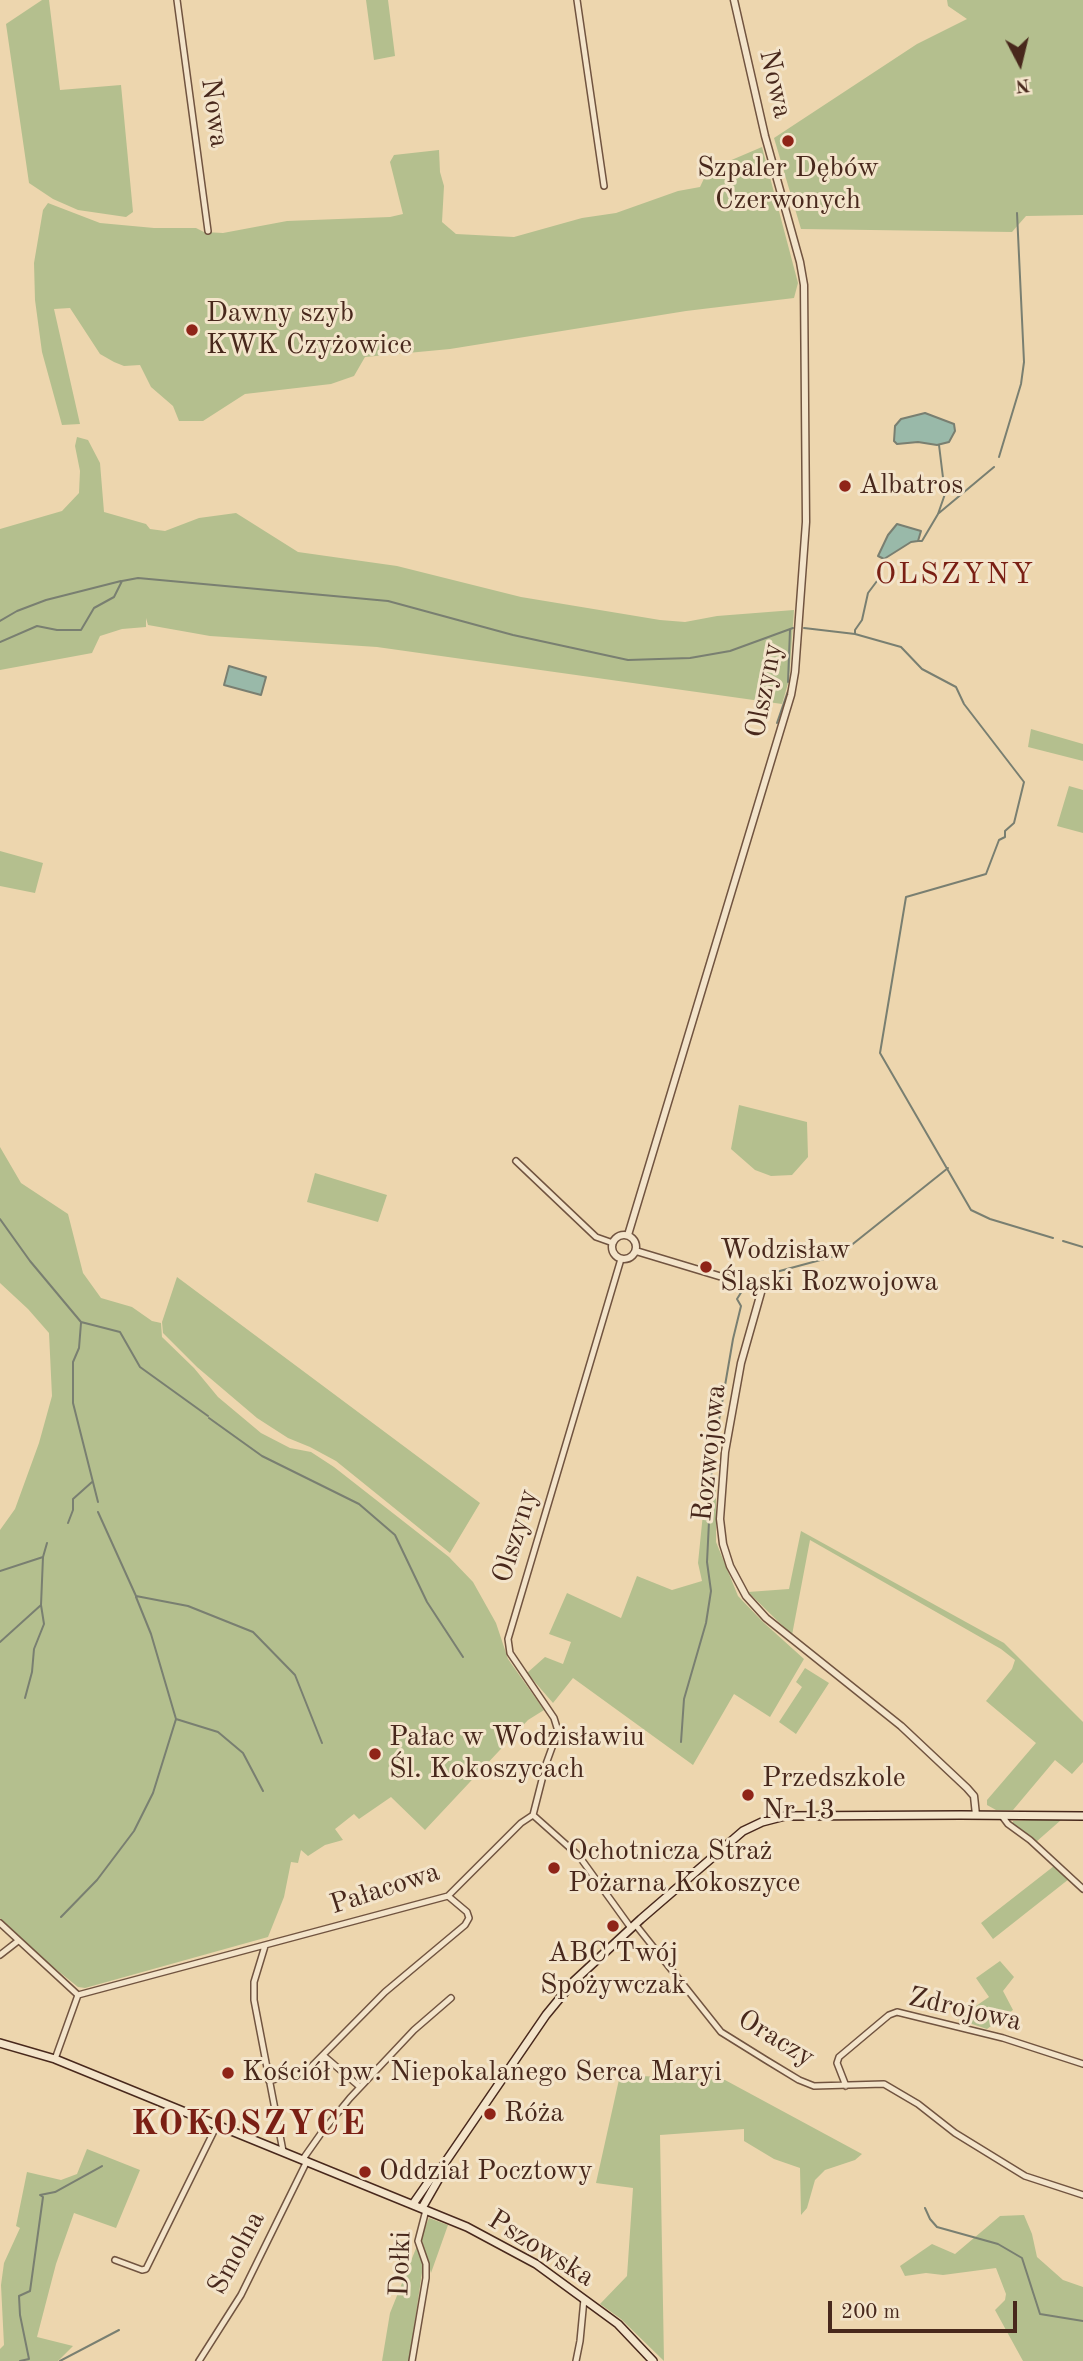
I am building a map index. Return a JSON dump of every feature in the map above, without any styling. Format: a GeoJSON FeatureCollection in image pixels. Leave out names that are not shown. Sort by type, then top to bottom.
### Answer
{"type":"FeatureCollection","features":[{"type":"Feature","properties":{"kind":"main road"},"geometry":{"type":"LineString","coordinates":[[413,2204],[546,2015],[574,1981],[743,1831],[771,1819],[800,1816],[1083,1816]]}},
{"type":"Feature","properties":{"kind":"main road","name":"Pszowska"},"geometry":{"type":"LineString","coordinates":[[0,2043],[55,2059],[467,2227],[536,2264],[618,2324],[653,2361]]}},
{"type":"Feature","properties":{"kind":"main road"},"geometry":{"type":"LineString","coordinates":[[424,2209],[442,2173],[442,2166]]}},
{"type":"Feature","properties":{"kind":"street","name":"Nowa"},"geometry":{"type":"LineString","coordinates":[[177,0],[208,231]]}},
{"type":"Feature","properties":{"kind":"street"},"geometry":{"type":"LineString","coordinates":[[577,0],[604,186]]}},
{"type":"Feature","properties":{"kind":"street","name":"Nowa"},"geometry":{"type":"LineString","coordinates":[[734,0],[765,136]]}},
{"type":"Feature","properties":{"kind":"street","name":"Olszyny"},"geometry":{"type":"LineString","coordinates":[[628,1235],[791,695],[795,672],[806,522],[804,285],[800,261],[765,136]]}},
{"type":"Feature","properties":{"kind":"street"},"geometry":{"type":"LineString","coordinates":[[516,1161],[596,1237],[613,1243]]}},
{"type":"Feature","properties":{"kind":"street"},"geometry":{"type":"LineString","coordinates":[[620,1235],[628,1235],[635,1241],[636,1251],[630,1258],[621,1259],[613,1253],[613,1243],[620,1235]]}},
{"type":"Feature","properties":{"kind":"street","name":"Rozwojowa"},"geometry":{"type":"LineString","coordinates":[[636,1251],[762,1289],[741,1363],[725,1452],[720,1519],[723,1544],[730,1566],[746,1596],[766,1618],[901,1726],[967,1788],[974,1796],[976,1815]]}},
{"type":"Feature","properties":{"kind":"street","name":"Olszyny"},"geometry":{"type":"LineString","coordinates":[[533,1815],[558,1731],[554,1718],[510,1653],[508,1639],[621,1259]]}},
{"type":"Feature","properties":{"kind":"street","name":"Pałacowa"},"geometry":{"type":"LineString","coordinates":[[78,1995],[448,1896],[521,1823],[533,1815]]}},
{"type":"Feature","properties":{"kind":"street","name":"Oraczy"},"geometry":{"type":"LineString","coordinates":[[533,1815],[579,1856],[721,2032],[799,2080],[822,2087],[884,2084],[918,2104],[955,2133],[1025,2176],[1083,2195]]}},
{"type":"Feature","properties":{"kind":"street"},"geometry":{"type":"LineString","coordinates":[[1002,1816],[1083,1889]]}},
{"type":"Feature","properties":{"kind":"street"},"geometry":{"type":"LineString","coordinates":[[270,2081],[299,2075],[324,2056],[385,1992],[465,1925],[469,1918],[467,1912],[448,1896]]}},
{"type":"Feature","properties":{"kind":"street"},"geometry":{"type":"LineString","coordinates":[[0,1923],[78,1995],[55,2059]]}},
{"type":"Feature","properties":{"kind":"street"},"geometry":{"type":"LineString","coordinates":[[0,1955],[18,1941]]}},
{"type":"Feature","properties":{"kind":"street"},"geometry":{"type":"LineString","coordinates":[[265,1947],[254,1982],[254,2000],[283,2151]]}},
{"type":"Feature","properties":{"kind":"street","name":"Smolna"},"geometry":{"type":"LineString","coordinates":[[199,2361],[241,2295],[321,2132],[414,2030],[451,1998]]}},
{"type":"Feature","properties":{"kind":"street","name":"Zdrojowa"},"geometry":{"type":"LineString","coordinates":[[846,2086],[837,2063],[839,2057],[889,2015],[897,2012],[1003,2038],[1083,2064]]}},
{"type":"Feature","properties":{"kind":"street"},"geometry":{"type":"LineString","coordinates":[[324,2056],[360,2087]]}},
{"type":"Feature","properties":{"kind":"street"},"geometry":{"type":"LineString","coordinates":[[115,2260],[146,2269],[217,2125]]}},
{"type":"Feature","properties":{"kind":"street","name":"Dołki"},"geometry":{"type":"LineString","coordinates":[[412,2361],[426,2278],[426,2264],[418,2241],[424,2209]]}},
{"type":"Feature","properties":{"kind":"street"},"geometry":{"type":"LineString","coordinates":[[576,2361],[584,2299]]}},
{"type":"Feature","properties":{"kind":"green space"},"geometry":{"type":"Polygon","coordinates":[[[42,0],[49,0],[60,90],[121,85],[133,212],[126,217],[78,210],[53,199],[29,183],[6,24],[42,0]]]}},
{"type":"Feature","properties":{"kind":"green space"},"geometry":{"type":"Polygon","coordinates":[[[366,0],[388,0],[395,56],[374,60],[366,0]]]}},
{"type":"Feature","properties":{"kind":"green space"},"geometry":{"type":"Polygon","coordinates":[[[947,0],[1083,0],[1083,215],[1026,216],[1012,232],[801,229],[774,138],[917,44],[967,19],[948,6],[947,0]]]}},
{"type":"Feature","properties":{"kind":"green space"},"geometry":{"type":"Polygon","coordinates":[[[762,147],[798,283],[794,298],[686,311],[450,349],[365,357],[354,376],[331,384],[245,394],[203,421],[179,421],[173,406],[151,387],[140,365],[124,366],[100,354],[70,308],[54,309],[80,424],[62,425],[42,352],[35,300],[34,263],[43,210],[48,203],[100,223],[154,228],[196,228],[204,232],[223,233],[287,221],[390,217],[403,214],[390,162],[394,155],[439,150],[444,186],[442,222],[456,234],[514,237],[582,218],[616,213],[678,191],[700,187],[708,170],[762,147]]]}},
{"type":"Feature","properties":{"kind":"green space"},"geometry":{"type":"Polygon","coordinates":[[[77,437],[88,440],[100,463],[104,512],[146,524],[150,529],[165,531],[199,518],[236,513],[298,552],[397,566],[521,597],[660,620],[685,622],[717,616],[794,610],[789,680],[782,704],[377,647],[210,636],[148,625],[146,618],[146,627],[122,629],[100,636],[92,653],[0,670],[0,529],[62,511],[79,493],[80,471],[75,446],[77,437]]]}},
{"type":"Feature","properties":{"kind":"green space"},"geometry":{"type":"Polygon","coordinates":[[[1031,729],[1083,744],[1083,761],[1028,747],[1031,729]]]}},
{"type":"Feature","properties":{"kind":"green space"},"geometry":{"type":"Polygon","coordinates":[[[1069,786],[1083,790],[1083,833],[1057,826],[1069,786]]]}},
{"type":"Feature","properties":{"kind":"green space"},"geometry":{"type":"Polygon","coordinates":[[[0,851],[43,863],[35,893],[0,886],[0,851]]]}},
{"type":"Feature","properties":{"kind":"green space"},"geometry":{"type":"Polygon","coordinates":[[[739,1105],[807,1122],[808,1157],[792,1175],[771,1176],[755,1170],[731,1149],[739,1105]]]}},
{"type":"Feature","properties":{"kind":"green space"},"geometry":{"type":"Polygon","coordinates":[[[0,1147],[21,1183],[68,1214],[83,1273],[101,1298],[132,1307],[152,1321],[161,1323],[162,1337],[194,1368],[218,1397],[261,1433],[290,1448],[311,1452],[334,1467],[449,1557],[473,1582],[496,1623],[508,1659],[544,1710],[528,1720],[425,1830],[391,1797],[359,1819],[354,1814],[335,1829],[343,1840],[325,1845],[308,1856],[301,1850],[298,1863],[291,1862],[284,1897],[268,1937],[85,1988],[78,1987],[53,1967],[0,1918],[0,1530],[15,1509],[39,1443],[52,1396],[49,1333],[0,1283],[0,1147]]]}},
{"type":"Feature","properties":{"kind":"green space"},"geometry":{"type":"Polygon","coordinates":[[[315,1173],[387,1195],[378,1222],[307,1202],[315,1173]]]}},
{"type":"Feature","properties":{"kind":"green space"},"geometry":{"type":"Polygon","coordinates":[[[177,1277],[480,1503],[450,1553],[336,1461],[288,1438],[257,1418],[197,1367],[163,1333],[162,1322],[177,1277]]]}},
{"type":"Feature","properties":{"kind":"green space"},"geometry":{"type":"Polygon","coordinates":[[[706,1484],[716,1488],[716,1542],[738,1596],[804,1659],[770,1717],[734,1694],[693,1765],[573,1678],[553,1703],[527,1673],[545,1657],[563,1664],[571,1642],[549,1634],[567,1593],[621,1618],[637,1576],[672,1590],[702,1581],[698,1563],[706,1484]]]}},
{"type":"Feature","properties":{"kind":"green space"},"geometry":{"type":"Polygon","coordinates":[[[801,1531],[1004,1643],[1083,1722],[1083,1762],[1072,1774],[1055,1760],[1013,1810],[996,1810],[987,1805],[987,1800],[1036,1743],[986,1701],[1012,1669],[1015,1660],[1001,1649],[810,1540],[792,1635],[748,1592],[789,1589],[801,1531]]]}},
{"type":"Feature","properties":{"kind":"green space"},"geometry":{"type":"Polygon","coordinates":[[[805,1668],[829,1683],[796,1734],[779,1722],[802,1687],[796,1682],[805,1668]]]}},
{"type":"Feature","properties":{"kind":"green space"},"geometry":{"type":"Polygon","coordinates":[[[1061,1820],[1036,1842],[1013,1825],[1013,1821],[1061,1820]]]}},
{"type":"Feature","properties":{"kind":"green space"},"geometry":{"type":"Polygon","coordinates":[[[1054,1866],[1069,1879],[993,1939],[981,1923],[1054,1866]]]}},
{"type":"Feature","properties":{"kind":"green space"},"geometry":{"type":"Polygon","coordinates":[[[1000,1961],[1014,1977],[1003,1991],[1013,2010],[987,2029],[957,2019],[989,1997],[976,1978],[1000,1961]]]}},
{"type":"Feature","properties":{"kind":"green space"},"geometry":{"type":"Polygon","coordinates":[[[620,2075],[725,2080],[862,2154],[855,2160],[825,2170],[815,2180],[807,2208],[801,2215],[800,2168],[774,2159],[744,2141],[744,2129],[660,2135],[664,2361],[621,2319],[600,2304],[627,2276],[633,2188],[596,2183],[620,2075]]]}},
{"type":"Feature","properties":{"kind":"green space"},"geometry":{"type":"Polygon","coordinates":[[[87,2149],[140,2170],[116,2228],[74,2213],[56,2264],[37,2337],[73,2346],[58,2361],[0,2361],[0,2349],[4,2345],[1,2285],[4,2263],[20,2228],[16,2226],[27,2172],[61,2180],[77,2174],[87,2149]]]}},
{"type":"Feature","properties":{"kind":"green space"},"geometry":{"type":"Polygon","coordinates":[[[1024,2215],[1037,2257],[1063,2280],[1083,2287],[1083,2361],[1023,2361],[995,2310],[1005,2300],[1006,2294],[996,2268],[943,2275],[926,2273],[905,2276],[900,2266],[932,2244],[955,2254],[1000,2216],[1024,2215]]]}},
{"type":"Feature","properties":{"kind":"green space"},"geometry":{"type":"Polygon","coordinates":[[[429,2218],[448,2225],[431,2273],[421,2237],[429,2218]]]}},
{"type":"Feature","properties":{"kind":"green space"},"geometry":{"type":"Polygon","coordinates":[[[417,2246],[423,2266],[409,2361],[382,2361],[390,2313],[417,2246]]]}},
{"type":"Feature","properties":{"kind":"shaded area"},"geometry":{"type":"Polygon","coordinates":[[[925,413],[954,424],[955,431],[949,442],[937,445],[918,442],[897,444],[894,441],[895,426],[901,419],[925,413]]]}},
{"type":"Feature","properties":{"kind":"shaded area"},"geometry":{"type":"Polygon","coordinates":[[[897,524],[921,531],[918,541],[911,542],[884,559],[878,556],[888,535],[897,524]]]}},
{"type":"Feature","properties":{"kind":"shaded area"},"geometry":{"type":"Polygon","coordinates":[[[229,666],[266,677],[261,695],[224,685],[229,666]]]}},
{"type":"Feature","properties":{"kind":"waterway"},"geometry":{"type":"LineString","coordinates":[[999,457],[1021,384],[1024,362],[1017,213]]}},
{"type":"Feature","properties":{"kind":"waterway"},"geometry":{"type":"LineString","coordinates":[[918,541],[922,541],[938,514],[945,494],[939,445]]}},
{"type":"Feature","properties":{"kind":"waterway"},"geometry":{"type":"LineString","coordinates":[[939,513],[994,467]]}},
{"type":"Feature","properties":{"kind":"waterway"},"geometry":{"type":"LineString","coordinates":[[855,634],[862,620],[868,593],[880,577],[884,559]]}},
{"type":"Feature","properties":{"kind":"waterway"},"geometry":{"type":"LineString","coordinates":[[0,642],[37,626],[57,630],[81,630],[94,608],[114,597],[122,581],[138,578],[388,601],[513,635],[628,660],[690,658],[730,651],[793,628]]}},
{"type":"Feature","properties":{"kind":"waterway"},"geometry":{"type":"LineString","coordinates":[[0,621],[46,600],[121,581]]}},
{"type":"Feature","properties":{"kind":"waterway"},"geometry":{"type":"LineString","coordinates":[[804,628],[855,634],[901,647],[922,669],[956,687],[964,704],[1024,782],[1014,823],[1005,831],[1005,837],[999,840],[986,874],[906,897],[880,1053],[971,1210],[990,1219],[1053,1238]]}},
{"type":"Feature","properties":{"kind":"waterway"},"geometry":{"type":"LineString","coordinates":[[788,682],[790,630]]}},
{"type":"Feature","properties":{"kind":"waterway"},"geometry":{"type":"LineString","coordinates":[[777,723],[788,691]]}},
{"type":"Feature","properties":{"kind":"waterway"},"geometry":{"type":"LineString","coordinates":[[776,1272],[839,1255],[948,1168]]}},
{"type":"Feature","properties":{"kind":"waterway"},"geometry":{"type":"LineString","coordinates":[[0,1219],[30,1261],[81,1322],[120,1332],[140,1367],[208,1416]]}},
{"type":"Feature","properties":{"kind":"waterway"},"geometry":{"type":"LineString","coordinates":[[1063,1241],[1083,1247]]}},
{"type":"Feature","properties":{"kind":"waterway"},"geometry":{"type":"LineString","coordinates":[[681,1742],[684,1699],[706,1623],[711,1591],[707,1562],[712,1461],[741,1306],[737,1299],[742,1291]]}},
{"type":"Feature","properties":{"kind":"waterway"},"geometry":{"type":"LineString","coordinates":[[81,1323],[79,1348],[73,1362],[73,1403],[98,1502]]}},
{"type":"Feature","properties":{"kind":"waterway"},"geometry":{"type":"LineString","coordinates":[[209,1418],[262,1456],[359,1504],[395,1535],[427,1602],[463,1657]]}},
{"type":"Feature","properties":{"kind":"waterway"},"geometry":{"type":"LineString","coordinates":[[68,1523],[73,1510],[73,1499],[92,1482]]}},
{"type":"Feature","properties":{"kind":"waterway"},"geometry":{"type":"LineString","coordinates":[[98,1512],[136,1596],[188,1606],[253,1632],[295,1675],[322,1743]]}},
{"type":"Feature","properties":{"kind":"waterway"},"geometry":{"type":"LineString","coordinates":[[0,1571],[43,1557],[47,1543]]}},
{"type":"Feature","properties":{"kind":"waterway"},"geometry":{"type":"LineString","coordinates":[[0,1642],[41,1605],[43,1557]]}},
{"type":"Feature","properties":{"kind":"waterway"},"geometry":{"type":"LineString","coordinates":[[136,1597],[151,1634],[176,1719],[218,1732],[243,1753],[263,1791]]}},
{"type":"Feature","properties":{"kind":"waterway"},"geometry":{"type":"LineString","coordinates":[[25,1698],[32,1672],[34,1649],[44,1624],[41,1605]]}},
{"type":"Feature","properties":{"kind":"waterway"},"geometry":{"type":"LineString","coordinates":[[61,1917],[97,1880],[134,1831],[153,1793],[176,1719]]}},
{"type":"Feature","properties":{"kind":"waterway"},"geometry":{"type":"LineString","coordinates":[[20,2361],[29,2359],[19,2296],[30,2291],[43,2197],[40,2195],[55,2192],[102,2166]]}},
{"type":"Feature","properties":{"kind":"waterway"},"geometry":{"type":"LineString","coordinates":[[925,2208],[937,2227],[998,2244],[1022,2258],[1040,2314],[1083,2321]]}},
{"type":"Feature","properties":{"kind":"waterway"},"geometry":{"type":"LineString","coordinates":[[60,2361],[119,2330]]}},
{"type":"Feature","properties":{"kind":"place","name":"Szpaler Dębów Czerwonych"},"geometry":{"type":"Point","coordinates":[788,141]}},
{"type":"Feature","properties":{"kind":"place","name":"Dawny szyb KWK Czyżowice"},"geometry":{"type":"Point","coordinates":[192,330]}},
{"type":"Feature","properties":{"kind":"place","name":"Albatros"},"geometry":{"type":"Point","coordinates":[845,486]}},
{"type":"Feature","properties":{"kind":"place","name":"Wodzisław Śląski Rozwojowa"},"geometry":{"type":"Point","coordinates":[706,1267]}},
{"type":"Feature","properties":{"kind":"place","name":"Pałac w Wodzisławiu Śl. Kokoszycach"},"geometry":{"type":"Point","coordinates":[375,1754]}},
{"type":"Feature","properties":{"kind":"place","name":"Przedszkole Nr 13"},"geometry":{"type":"Point","coordinates":[748,1795]}},
{"type":"Feature","properties":{"kind":"place","name":"Ochotnicza Straż Pożarna Kokoszyce"},"geometry":{"type":"Point","coordinates":[554,1868]}},
{"type":"Feature","properties":{"kind":"place","name":"ABC Twój Spożywczak"},"geometry":{"type":"Point","coordinates":[613,1926]}},
{"type":"Feature","properties":{"kind":"place","name":"Kościół pw. Niepokalanego Serca Maryi"},"geometry":{"type":"Point","coordinates":[228,2073]}},
{"type":"Feature","properties":{"kind":"place","name":"Róża"},"geometry":{"type":"Point","coordinates":[490,2114]}},
{"type":"Feature","properties":{"kind":"place","name":"Oddział Pocztowy"},"geometry":{"type":"Point","coordinates":[365,2172]}},
{"type":"Feature","properties":{"kind":"district","name":"OLSZYNY"},"geometry":{"type":"Point","coordinates":[955,575]}},
{"type":"Feature","properties":{"kind":"district","name":"KOKOSZYCE"},"geometry":{"type":"Point","coordinates":[249,2125]}}]}
